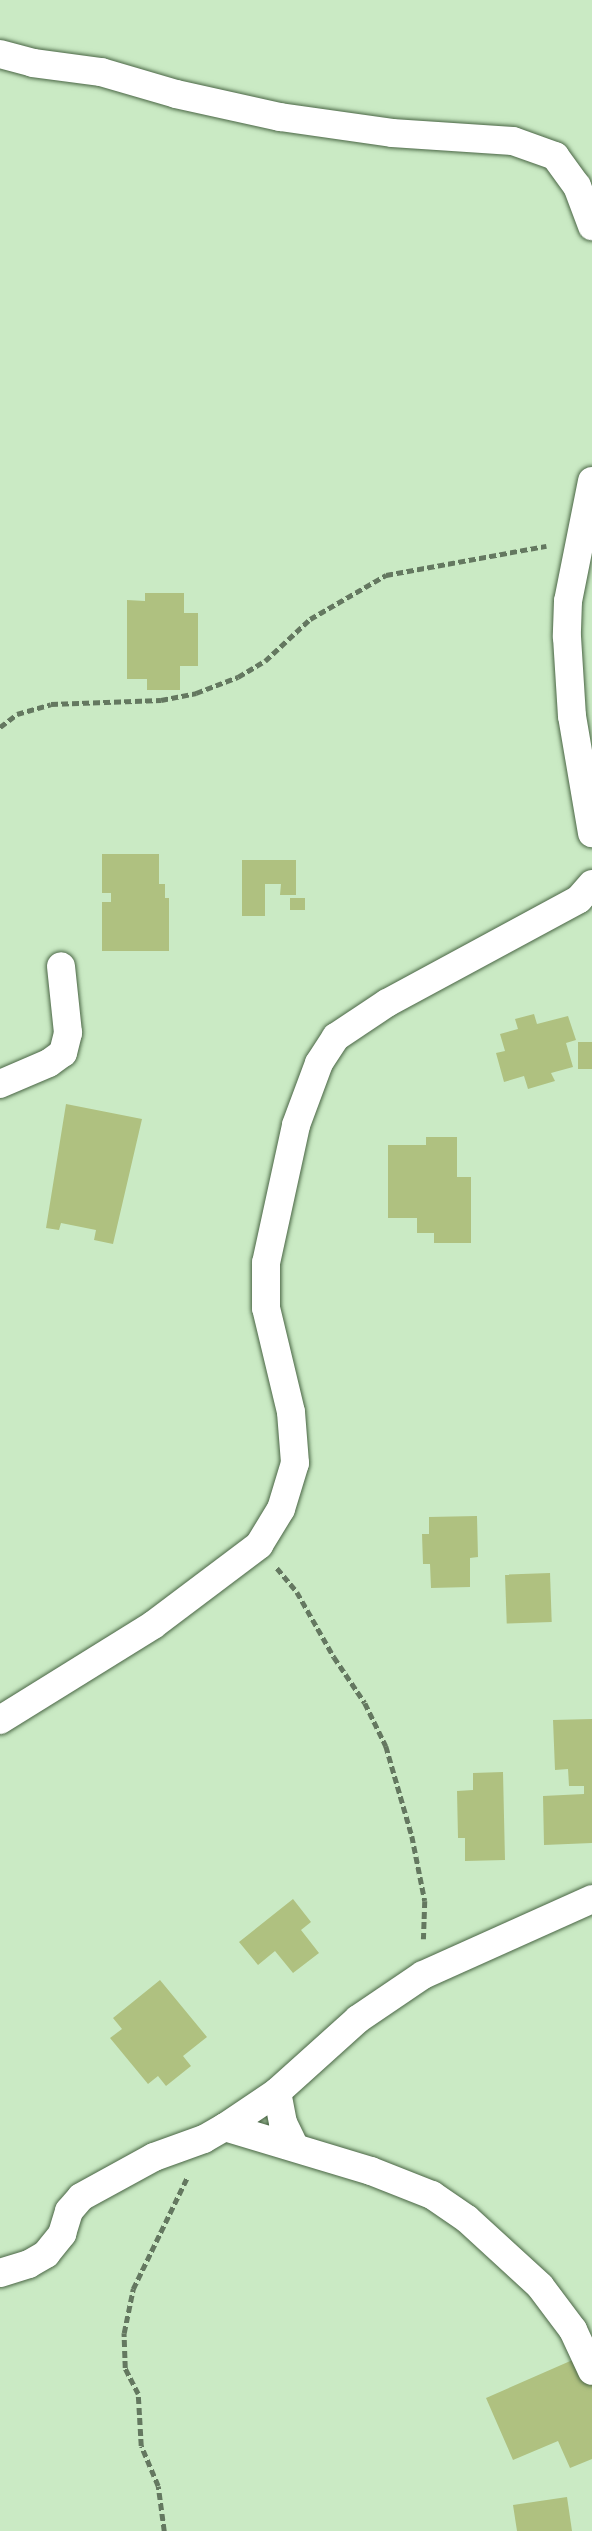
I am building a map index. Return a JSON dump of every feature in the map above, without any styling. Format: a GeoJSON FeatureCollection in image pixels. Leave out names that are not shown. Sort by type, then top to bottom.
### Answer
{"type":"FeatureCollection","features":[{"type":"Feature","properties":{"kind":"street"},"geometry":{"type":"LineString","coordinates":[[0,54],[33,63],[101,72],[176,94],[281,117],[392,133],[513,141],[555,156],[577,186],[592,226]]}},
{"type":"Feature","properties":{"kind":"street"},"geometry":{"type":"LineString","coordinates":[[592,481],[568,601],[572,716],[592,833]]}},
{"type":"Feature","properties":{"kind":"street"},"geometry":{"type":"LineString","coordinates":[[0,1720],[153,1625],[259,1545],[281,1509],[295,1463],[291,1412],[267,1308],[266,1262],[296,1125],[319,1063],[336,1037],[387,1003],[579,899],[592,884]]}},
{"type":"Feature","properties":{"kind":"street"},"geometry":{"type":"LineString","coordinates":[[0,1084],[49,1063],[62,1052],[68,1032],[61,966]]}},
{"type":"Feature","properties":{"kind":"street"},"geometry":{"type":"LineString","coordinates":[[0,2273],[29,2264],[46,2254],[62,2234],[69,2211],[81,2197],[154,2157],[215,2133],[277,2092],[358,2019],[423,1975],[592,1899]]}},
{"type":"Feature","properties":{"kind":"street"},"geometry":{"type":"LineString","coordinates":[[277,2092],[283,2123],[294,2146]]}},
{"type":"Feature","properties":{"kind":"street"},"geometry":{"type":"LineString","coordinates":[[215,2133],[294,2146],[371,2171],[432,2195],[467,2219],[540,2286],[573,2330],[592,2371]]}},
{"type":"Feature","properties":{"kind":"path"},"geometry":{"type":"LineString","coordinates":[[0,727],[17,714],[51,704],[161,700],[195,693],[238,677],[265,661],[310,619],[386,575],[411,568],[581,540]]}},
{"type":"Feature","properties":{"kind":"path"},"geometry":{"type":"LineString","coordinates":[[259,1545],[297,1592],[334,1657],[365,1703],[386,1746],[412,1836],[425,1901],[423,1975]]}},
{"type":"Feature","properties":{"kind":"path"},"geometry":{"type":"LineString","coordinates":[[164,2531],[158,2486],[141,2446],[138,2393],[125,2368],[124,2333],[132,2289],[215,2133]]}},
{"type":"Feature","properties":{"kind":"building"},"geometry":{"type":"Polygon","coordinates":[[[145,593],[184,593],[184,613],[198,613],[198,666],[180,666],[180,690],[147,690],[147,679],[127,679],[127,600],[145,601],[145,593]]]}},
{"type":"Feature","properties":{"kind":"building"},"geometry":{"type":"Polygon","coordinates":[[[102,854],[159,854],[159,884],[165,884],[165,898],[169,898],[169,951],[102,951],[102,902],[111,902],[111,893],[102,893],[102,854]]]}},
{"type":"Feature","properties":{"kind":"building"},"geometry":{"type":"Polygon","coordinates":[[[242,860],[296,860],[296,895],[280,895],[281,884],[265,884],[265,916],[242,916],[242,860]]]}},
{"type":"Feature","properties":{"kind":"building"},"geometry":{"type":"Polygon","coordinates":[[[290,898],[305,898],[305,910],[290,910],[290,898]]]}},
{"type":"Feature","properties":{"kind":"building"},"geometry":{"type":"Polygon","coordinates":[[[534,1014],[537,1024],[568,1016],[576,1040],[566,1043],[573,1067],[551,1073],[555,1081],[528,1089],[524,1076],[504,1082],[496,1053],[505,1051],[500,1034],[518,1029],[515,1019],[534,1014]]]}},
{"type":"Feature","properties":{"kind":"building"},"geometry":{"type":"Polygon","coordinates":[[[578,1042],[592,1042],[592,1069],[578,1069],[578,1042]]]}},
{"type":"Feature","properties":{"kind":"building"},"geometry":{"type":"Polygon","coordinates":[[[66,1104],[142,1119],[113,1244],[94,1240],[96,1230],[61,1223],[59,1230],[46,1228],[66,1104]]]}},
{"type":"Feature","properties":{"kind":"building"},"geometry":{"type":"Polygon","coordinates":[[[426,1137],[457,1137],[457,1177],[471,1177],[471,1243],[434,1243],[434,1233],[417,1233],[417,1218],[388,1218],[388,1145],[426,1145],[426,1137]]]}},
{"type":"Feature","properties":{"kind":"building"},"geometry":{"type":"Polygon","coordinates":[[[477,1516],[478,1557],[470,1558],[470,1587],[431,1588],[430,1564],[423,1564],[422,1534],[429,1534],[429,1517],[477,1516]]]}},
{"type":"Feature","properties":{"kind":"building"},"geometry":{"type":"Polygon","coordinates":[[[550,1573],[552,1622],[507,1624],[505,1575],[550,1573]]]}},
{"type":"Feature","properties":{"kind":"building"},"geometry":{"type":"Polygon","coordinates":[[[592,1719],[592,1843],[544,1845],[543,1796],[584,1794],[584,1786],[569,1786],[568,1769],[555,1770],[553,1720],[592,1719]]]}},
{"type":"Feature","properties":{"kind":"building"},"geometry":{"type":"Polygon","coordinates":[[[503,1772],[505,1860],[465,1861],[465,1838],[458,1838],[457,1791],[473,1790],[473,1773],[503,1772]]]}},
{"type":"Feature","properties":{"kind":"building"},"geometry":{"type":"Polygon","coordinates":[[[293,1899],[311,1922],[301,1930],[319,1953],[293,1973],[275,1951],[258,1965],[239,1942],[293,1899]]]}},
{"type":"Feature","properties":{"kind":"building"},"geometry":{"type":"Polygon","coordinates":[[[160,1980],[207,2037],[183,2056],[191,2066],[166,2086],[158,2076],[148,2084],[110,2038],[122,2029],[113,2018],[160,1980]]]}},
{"type":"Feature","properties":{"kind":"building"},"geometry":{"type":"Polygon","coordinates":[[[584,2355],[592,2373],[592,2459],[570,2468],[558,2441],[513,2460],[486,2398],[584,2355]]]}},
{"type":"Feature","properties":{"kind":"building"},"geometry":{"type":"Polygon","coordinates":[[[567,2497],[572,2531],[517,2531],[513,2505],[567,2497]]]}}]}
